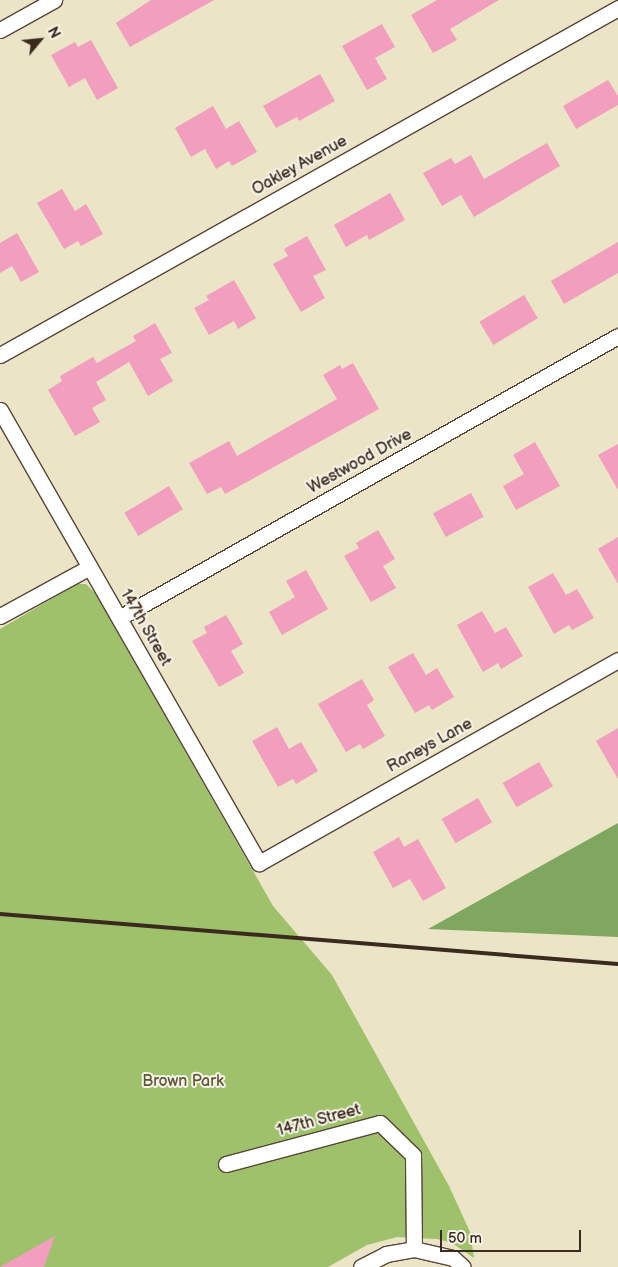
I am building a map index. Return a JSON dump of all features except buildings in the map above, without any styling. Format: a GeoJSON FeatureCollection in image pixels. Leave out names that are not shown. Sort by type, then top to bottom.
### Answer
{"type":"FeatureCollection","features":[{"type":"Feature","properties":{"kind":"street"},"geometry":{"type":"LineString","coordinates":[[0,30],[54,0]]}},
{"type":"Feature","properties":{"kind":"street","name":"Oakley Avenue"},"geometry":{"type":"LineString","coordinates":[[0,355],[618,8]]}},
{"type":"Feature","properties":{"kind":"street","name":"Westwood Drive"},"geometry":{"type":"LineString","coordinates":[[119,618],[618,336]]}},
{"type":"Feature","properties":{"kind":"street","name":"147th Street"},"geometry":{"type":"LineString","coordinates":[[0,410],[259,863]]}},
{"type":"Feature","properties":{"kind":"street"},"geometry":{"type":"LineString","coordinates":[[0,616],[90,567]]}},
{"type":"Feature","properties":{"kind":"street","name":"Raneys Lane"},"geometry":{"type":"LineString","coordinates":[[259,863],[618,660]]}},
{"type":"Feature","properties":{"kind":"street","name":"147th Street"},"geometry":{"type":"LineString","coordinates":[[226,1164],[380,1123],[413,1155],[414,1249]]}},
{"type":"Feature","properties":{"kind":"street"},"geometry":{"type":"LineString","coordinates":[[361,1267],[386,1254],[414,1249],[453,1258],[462,1267]]}},
{"type":"Feature","properties":{"kind":"green space","name":"Brown Park"},"geometry":{"type":"Polygon","coordinates":[[[77,584],[86,584],[95,593],[273,906],[332,975],[449,1186],[470,1232],[474,1258],[452,1243],[437,1239],[397,1237],[367,1245],[328,1267],[0,1267],[0,629],[77,584]]]}},
{"type":"Feature","properties":{"kind":"green space"},"geometry":{"type":"Polygon","coordinates":[[[618,823],[618,937],[428,929],[618,823]]]}},
{"type":"Feature","properties":{"kind":"railway"},"geometry":{"type":"LineString","coordinates":[[0,914],[618,964]]}}]}
